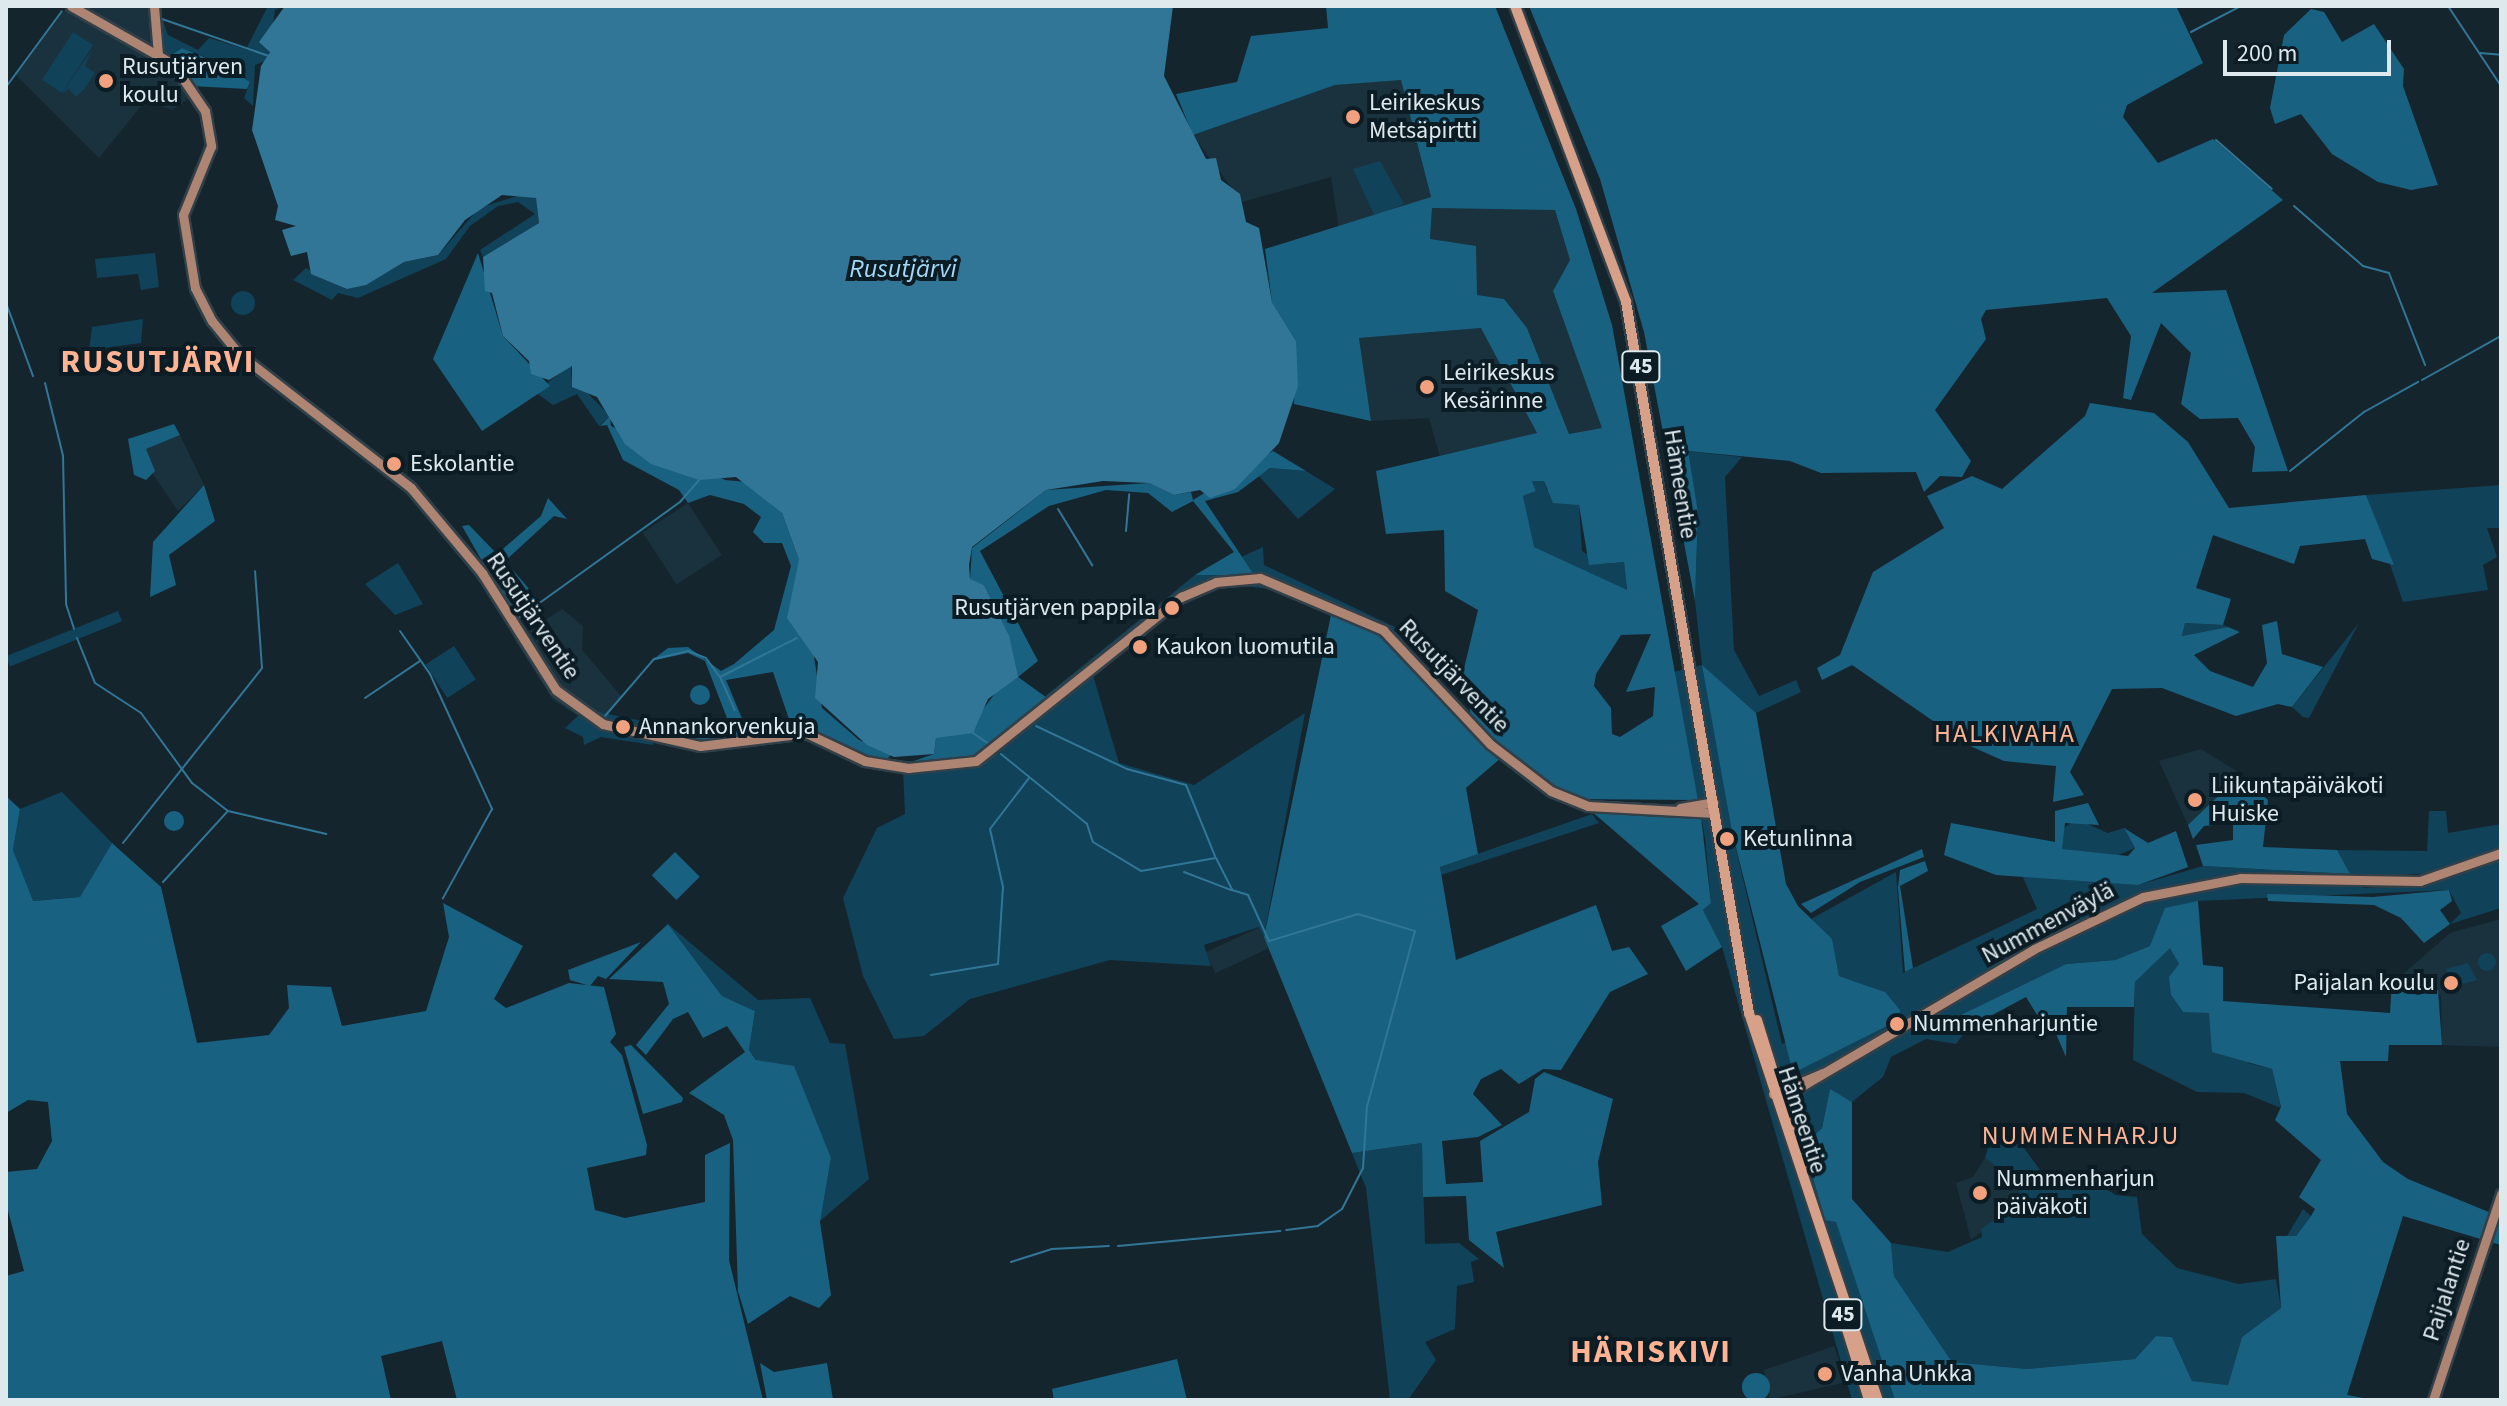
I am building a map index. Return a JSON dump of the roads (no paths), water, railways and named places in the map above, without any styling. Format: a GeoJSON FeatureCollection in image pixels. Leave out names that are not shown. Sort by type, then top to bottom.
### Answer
{"type":"FeatureCollection","features":[{"type":"Feature","properties":{"kind":"main road","name":"Rusutjärventie"},"geometry":{"type":"LineString","coordinates":[[71,6],[158,55],[189,80],[209,125],[211,146],[183,215],[195,288],[212,321],[239,354],[411,488],[482,573],[552,685],[603,724],[700,746],[806,733],[865,761],[908,768],[976,761],[1181,597],[1216,582],[1260,578],[1383,630],[1490,744],[1551,791],[1588,806],[1714,808]]}},
{"type":"Feature","properties":{"kind":"main road"},"geometry":{"type":"LineString","coordinates":[[154,6],[158,55]]}},
{"type":"Feature","properties":{"kind":"main road","name":"Hämeentie"},"geometry":{"type":"LineString","coordinates":[[1515,6],[1626,302],[1744,984],[1869,1400]]}},
{"type":"Feature","properties":{"kind":"main road"},"geometry":{"type":"LineString","coordinates":[[142,47],[154,24]]}},
{"type":"Feature","properties":{"kind":"main road","name":"Nummenväylä"},"geometry":{"type":"LineString","coordinates":[[1777,1092],[1823,1073],[2046,942],[2143,897],[2241,878],[2420,881],[2501,853]]}},
{"type":"Feature","properties":{"kind":"main road","name":"Paijalantie"},"geometry":{"type":"LineString","coordinates":[[2433,1400],[2501,1194]]}},
{"type":"Feature","properties":{"kind":"main road","name":"Hämeentie"},"geometry":{"type":"LineString","coordinates":[[1817,1225],[1878,1400]]}},
{"type":"Feature","properties":{"kind":"water","name":"Rusutjärvi"},"geometry":{"type":"Polygon","coordinates":[[[285,6],[1173,6],[1164,76],[1206,159],[1216,158],[1221,180],[1240,194],[1246,222],[1259,228],[1272,302],[1296,341],[1298,386],[1279,443],[1235,489],[1210,498],[1200,490],[1174,495],[1149,483],[1103,481],[1046,490],[972,547],[970,579],[984,585],[1009,635],[1018,677],[988,699],[973,733],[936,738],[934,754],[894,757],[867,745],[815,698],[818,662],[787,618],[799,560],[782,513],[736,477],[699,480],[651,464],[625,444],[597,397],[572,387],[572,366],[549,380],[531,374],[529,361],[503,336],[492,293],[485,291],[483,257],[539,223],[536,198],[502,195],[465,220],[438,255],[404,262],[366,285],[347,289],[311,274],[307,252],[291,256],[282,230],[296,226],[275,220],[278,206],[252,130],[261,66],[270,52],[259,42],[285,6]]]}},
{"type":"Feature","properties":{"kind":"waterway"},"geometry":{"type":"LineString","coordinates":[[2191,32],[2241,6]]}},
{"type":"Feature","properties":{"kind":"waterway"},"geometry":{"type":"LineString","coordinates":[[2448,6],[2501,86]]}},
{"type":"Feature","properties":{"kind":"waterway"},"geometry":{"type":"LineString","coordinates":[[6,87],[62,11]]}},
{"type":"Feature","properties":{"kind":"waterway"},"geometry":{"type":"LineString","coordinates":[[162,19],[269,56]]}},
{"type":"Feature","properties":{"kind":"waterway"},"geometry":{"type":"LineString","coordinates":[[2480,53],[2501,55]]}},
{"type":"Feature","properties":{"kind":"waterway"},"geometry":{"type":"LineString","coordinates":[[2216,140],[2272,189]]}},
{"type":"Feature","properties":{"kind":"waterway"},"geometry":{"type":"LineString","coordinates":[[2294,206],[2363,266],[2389,273],[2425,365]]}},
{"type":"Feature","properties":{"kind":"waterway"},"geometry":{"type":"LineString","coordinates":[[6,303],[33,376]]}},
{"type":"Feature","properties":{"kind":"waterway"},"geometry":{"type":"LineString","coordinates":[[2422,380],[2501,336]]}},
{"type":"Feature","properties":{"kind":"waterway"},"geometry":{"type":"LineString","coordinates":[[2290,471],[2364,412],[2418,382]]}},
{"type":"Feature","properties":{"kind":"waterway"},"geometry":{"type":"LineString","coordinates":[[45,383],[63,456],[66,604],[74,629]]}},
{"type":"Feature","properties":{"kind":"waterway"},"geometry":{"type":"LineString","coordinates":[[520,617],[680,502],[699,480]]}},
{"type":"Feature","properties":{"kind":"waterway"},"geometry":{"type":"LineString","coordinates":[[1126,531],[1129,494]]}},
{"type":"Feature","properties":{"kind":"waterway"},"geometry":{"type":"LineString","coordinates":[[1058,509],[1092,565]]}},
{"type":"Feature","properties":{"kind":"waterway"},"geometry":{"type":"LineString","coordinates":[[123,843],[262,668],[255,571]]}},
{"type":"Feature","properties":{"kind":"waterway"},"geometry":{"type":"LineString","coordinates":[[400,631],[430,674],[492,809],[443,898]]}},
{"type":"Feature","properties":{"kind":"waterway"},"geometry":{"type":"LineString","coordinates":[[77,638],[95,683],[141,713],[192,783],[228,811],[326,834]]}},
{"type":"Feature","properties":{"kind":"waterway"},"geometry":{"type":"LineString","coordinates":[[605,716],[654,659],[688,651],[706,658],[720,677],[797,638]]}},
{"type":"Feature","properties":{"kind":"waterway"},"geometry":{"type":"LineString","coordinates":[[365,698],[420,661]]}},
{"type":"Feature","properties":{"kind":"waterway"},"geometry":{"type":"LineString","coordinates":[[721,679],[735,710]]}},
{"type":"Feature","properties":{"kind":"waterway"},"geometry":{"type":"LineString","coordinates":[[1036,726],[1127,769],[1186,785],[1215,856]]}},
{"type":"Feature","properties":{"kind":"waterway"},"geometry":{"type":"LineString","coordinates":[[973,733],[990,745]]}},
{"type":"Feature","properties":{"kind":"waterway"},"geometry":{"type":"LineString","coordinates":[[1001,754],[1087,824],[1093,842],[1141,871],[1216,858],[1232,890],[1248,895],[1269,941],[1358,914],[1415,931],[1367,1106],[1363,1168],[1342,1209],[1318,1226],[1286,1230]]}},
{"type":"Feature","properties":{"kind":"waterway"},"geometry":{"type":"LineString","coordinates":[[931,975],[998,964],[1003,887],[990,829],[1029,778]]}},
{"type":"Feature","properties":{"kind":"waterway"},"geometry":{"type":"LineString","coordinates":[[163,882],[227,812]]}},
{"type":"Feature","properties":{"kind":"waterway"},"geometry":{"type":"LineString","coordinates":[[1184,872],[1231,890]]}},
{"type":"Feature","properties":{"kind":"waterway"},"geometry":{"type":"LineString","coordinates":[[1118,1246],[1280,1231]]}},
{"type":"Feature","properties":{"kind":"waterway"},"geometry":{"type":"LineString","coordinates":[[1011,1262],[1052,1249],[1109,1246]]}},
{"type":"Feature","properties":{"kind":"place","name":"Rusutjärven koulu"},"geometry":{"type":"Point","coordinates":[106,81]}},
{"type":"Feature","properties":{"kind":"place","name":"Leirikeskus Metsäpirtti"},"geometry":{"type":"Point","coordinates":[1353,117]}},
{"type":"Feature","properties":{"kind":"place","name":"Leirikeskus Kesärinne"},"geometry":{"type":"Point","coordinates":[1427,387]}},
{"type":"Feature","properties":{"kind":"place","name":"Eskolantie"},"geometry":{"type":"Point","coordinates":[394,464]}},
{"type":"Feature","properties":{"kind":"place","name":"Rusutjärven pappila"},"geometry":{"type":"Point","coordinates":[1172,608]}},
{"type":"Feature","properties":{"kind":"place","name":"Kaukon luomutila"},"geometry":{"type":"Point","coordinates":[1140,647]}},
{"type":"Feature","properties":{"kind":"place","name":"Annankorvenkuja"},"geometry":{"type":"Point","coordinates":[623,727]}},
{"type":"Feature","properties":{"kind":"place","name":"Liikuntapäiväkoti Huiske"},"geometry":{"type":"Point","coordinates":[2195,800]}},
{"type":"Feature","properties":{"kind":"place","name":"Ketunlinna"},"geometry":{"type":"Point","coordinates":[1727,839]}},
{"type":"Feature","properties":{"kind":"place","name":"Paijalan koulu"},"geometry":{"type":"Point","coordinates":[2451,983]}},
{"type":"Feature","properties":{"kind":"place","name":"Nummenharjuntie"},"geometry":{"type":"Point","coordinates":[1897,1024]}},
{"type":"Feature","properties":{"kind":"place","name":"Nummenharjun päiväkoti"},"geometry":{"type":"Point","coordinates":[1980,1193]}},
{"type":"Feature","properties":{"kind":"place","name":"Vanha Unkka"},"geometry":{"type":"Point","coordinates":[1825,1374]}},
{"type":"Feature","properties":{"kind":"district","name":"RUSUTJÄRVI"},"geometry":{"type":"Point","coordinates":[158,362]}},
{"type":"Feature","properties":{"kind":"district","name":"HALKIVAHA"},"geometry":{"type":"Point","coordinates":[2005,734]}},
{"type":"Feature","properties":{"kind":"district","name":"NUMMENHARJU"},"geometry":{"type":"Point","coordinates":[2081,1136]}},
{"type":"Feature","properties":{"kind":"district","name":"HÄRISKIVI"},"geometry":{"type":"Point","coordinates":[1651,1352]}}]}
